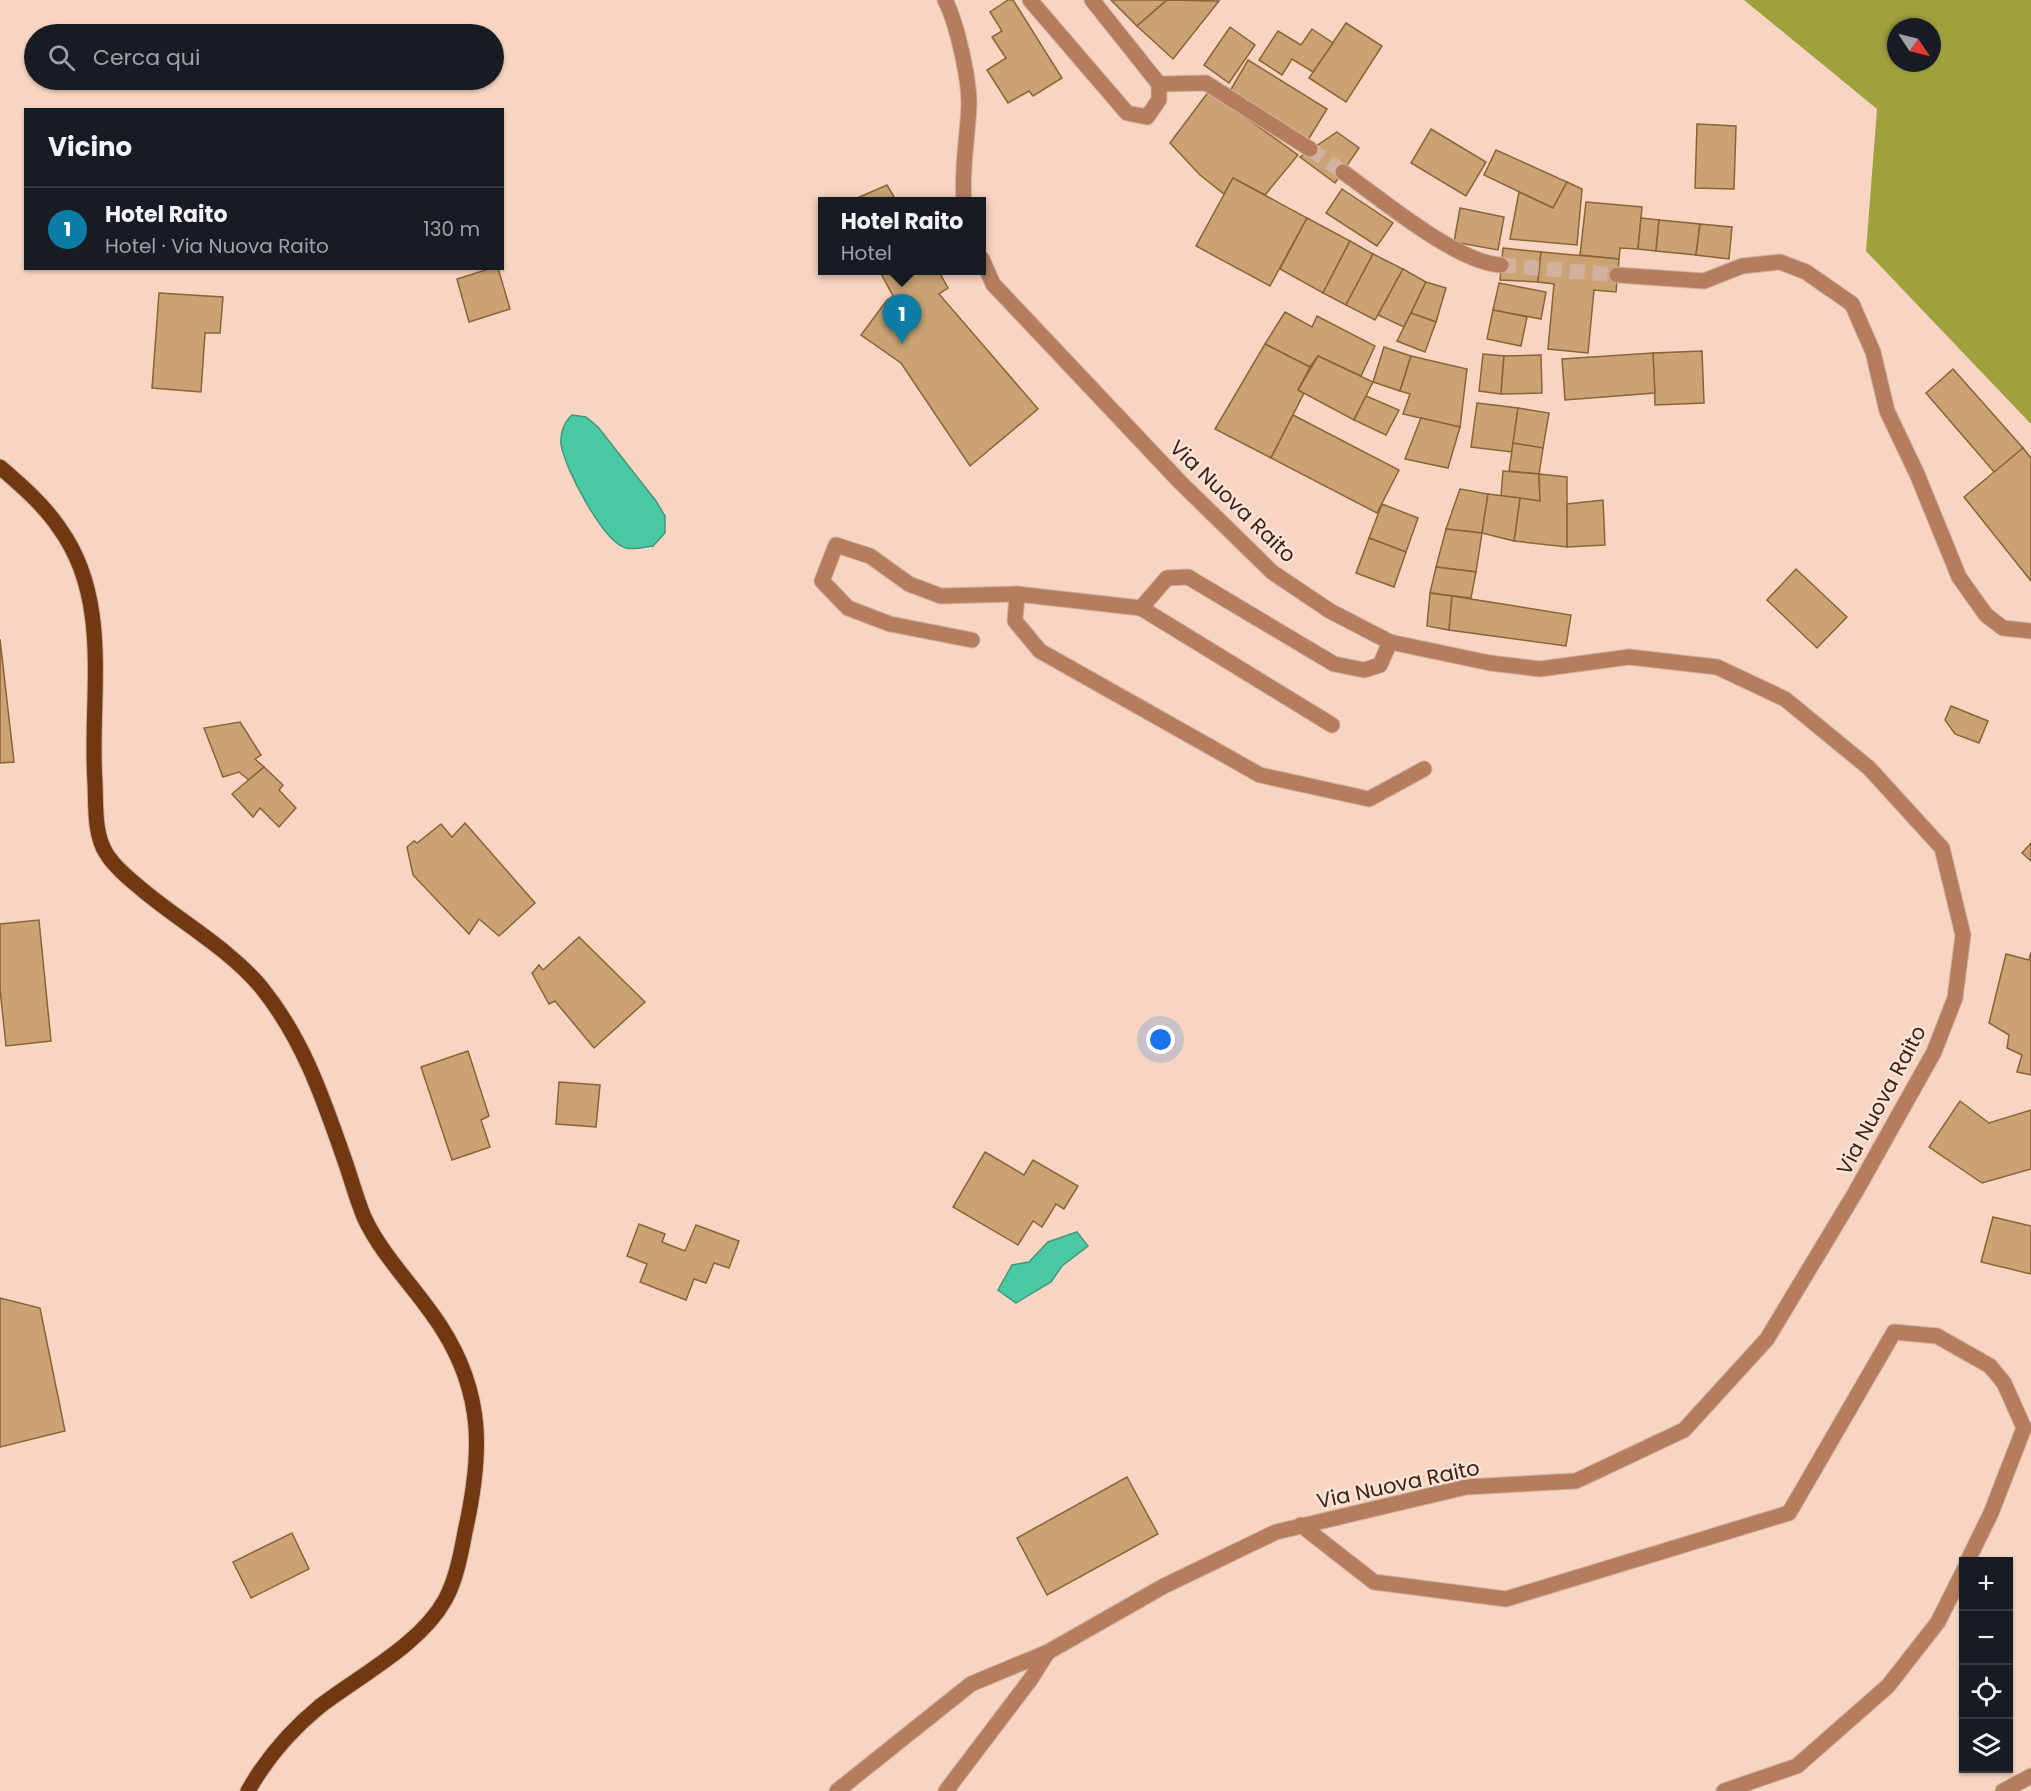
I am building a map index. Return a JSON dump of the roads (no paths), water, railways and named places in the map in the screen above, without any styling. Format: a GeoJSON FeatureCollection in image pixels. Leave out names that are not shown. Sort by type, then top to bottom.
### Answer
{"type":"FeatureCollection","features":[{"type":"Feature","properties":{"kind":"main road"},"geometry":{"type":"LineString","coordinates":[[0,467],[45,509],[62,531],[87,585],[93,611],[95,648],[92,747],[98,826],[105,852],[127,877],[238,962],[288,1024],[318,1085],[365,1218],[390,1259],[441,1326],[471,1386],[478,1442],[474,1494],[461,1553],[446,1599],[428,1623],[398,1649],[318,1709],[290,1734],[261,1768],[248,1791]]}},
{"type":"Feature","properties":{"kind":"street"},"geometry":{"type":"LineString","coordinates":[[945,0],[954,18],[969,102],[962,174],[964,197]]}},
{"type":"Feature","properties":{"kind":"street"},"geometry":{"type":"LineString","coordinates":[[1030,0],[1127,113],[1147,117],[1159,100],[1159,84],[1092,0]]}},
{"type":"Feature","properties":{"kind":"street"},"geometry":{"type":"LineString","coordinates":[[1159,84],[1206,83],[1310,149]]}},
{"type":"Feature","properties":{"kind":"street"},"geometry":{"type":"LineString","coordinates":[[1343,172],[1458,252],[1501,265]]}},
{"type":"Feature","properties":{"kind":"street"},"geometry":{"type":"LineString","coordinates":[[1617,275],[1704,281],[1742,266],[1780,262],[1806,272],[1852,304],[1873,352],[1887,411],[1917,474],[1959,577],[1986,615],[2003,628],[2031,631]]}},
{"type":"Feature","properties":{"kind":"street","name":"Via Nuova Raito"},"geometry":{"type":"LineString","coordinates":[[837,1791],[971,1684],[1048,1652],[1164,1586],[1276,1532],[1467,1486],[1576,1481],[1684,1431],[1767,1339],[1855,1193],[1934,1052],[1955,998],[1963,935],[1942,848],[1869,768],[1785,699],[1718,667],[1629,657],[1540,669],[1491,663],[1390,642],[1330,611],[1272,572],[1180,482],[993,284],[986,269]]}},
{"type":"Feature","properties":{"kind":"street"},"geometry":{"type":"LineString","coordinates":[[972,640],[890,624],[848,608],[822,581],[836,545],[870,556],[909,584],[941,596],[1017,594],[1141,608],[1332,725]]}},
{"type":"Feature","properties":{"kind":"street"},"geometry":{"type":"LineString","coordinates":[[1141,608],[1167,578],[1188,577],[1334,664],[1364,670],[1380,665],[1390,642]]}},
{"type":"Feature","properties":{"kind":"street"},"geometry":{"type":"LineString","coordinates":[[1017,594],[1015,621],[1040,651],[1260,775],[1369,799],[1424,769]]}},
{"type":"Feature","properties":{"kind":"street"},"geometry":{"type":"LineString","coordinates":[[1301,1525],[1374,1582],[1506,1599],[1789,1513],[1894,1332],[1937,1336],[1990,1366],[2004,1383],[2024,1428],[1991,1513],[1970,1557]]}},
{"type":"Feature","properties":{"kind":"street"},"geometry":{"type":"LineString","coordinates":[[1725,1791],[1797,1766],[1888,1686],[1938,1622],[1959,1580]]}},
{"type":"Feature","properties":{"kind":"street"},"geometry":{"type":"LineString","coordinates":[[946,1791],[1030,1680],[1048,1652]]}},
{"type":"Feature","properties":{"kind":"street"},"geometry":{"type":"LineString","coordinates":[[2003,1791],[2031,1776]]}},
{"type":"Feature","properties":{"kind":"tunnel"},"geometry":{"type":"LineString","coordinates":[[1310,149],[1343,172]]}},
{"type":"Feature","properties":{"kind":"tunnel"},"geometry":{"type":"LineString","coordinates":[[1501,265],[1617,275]]}},
{"type":"Feature","properties":{"kind":"place","name":"Hotel Raito"},"geometry":{"type":"Point","coordinates":[902,344]}}]}
